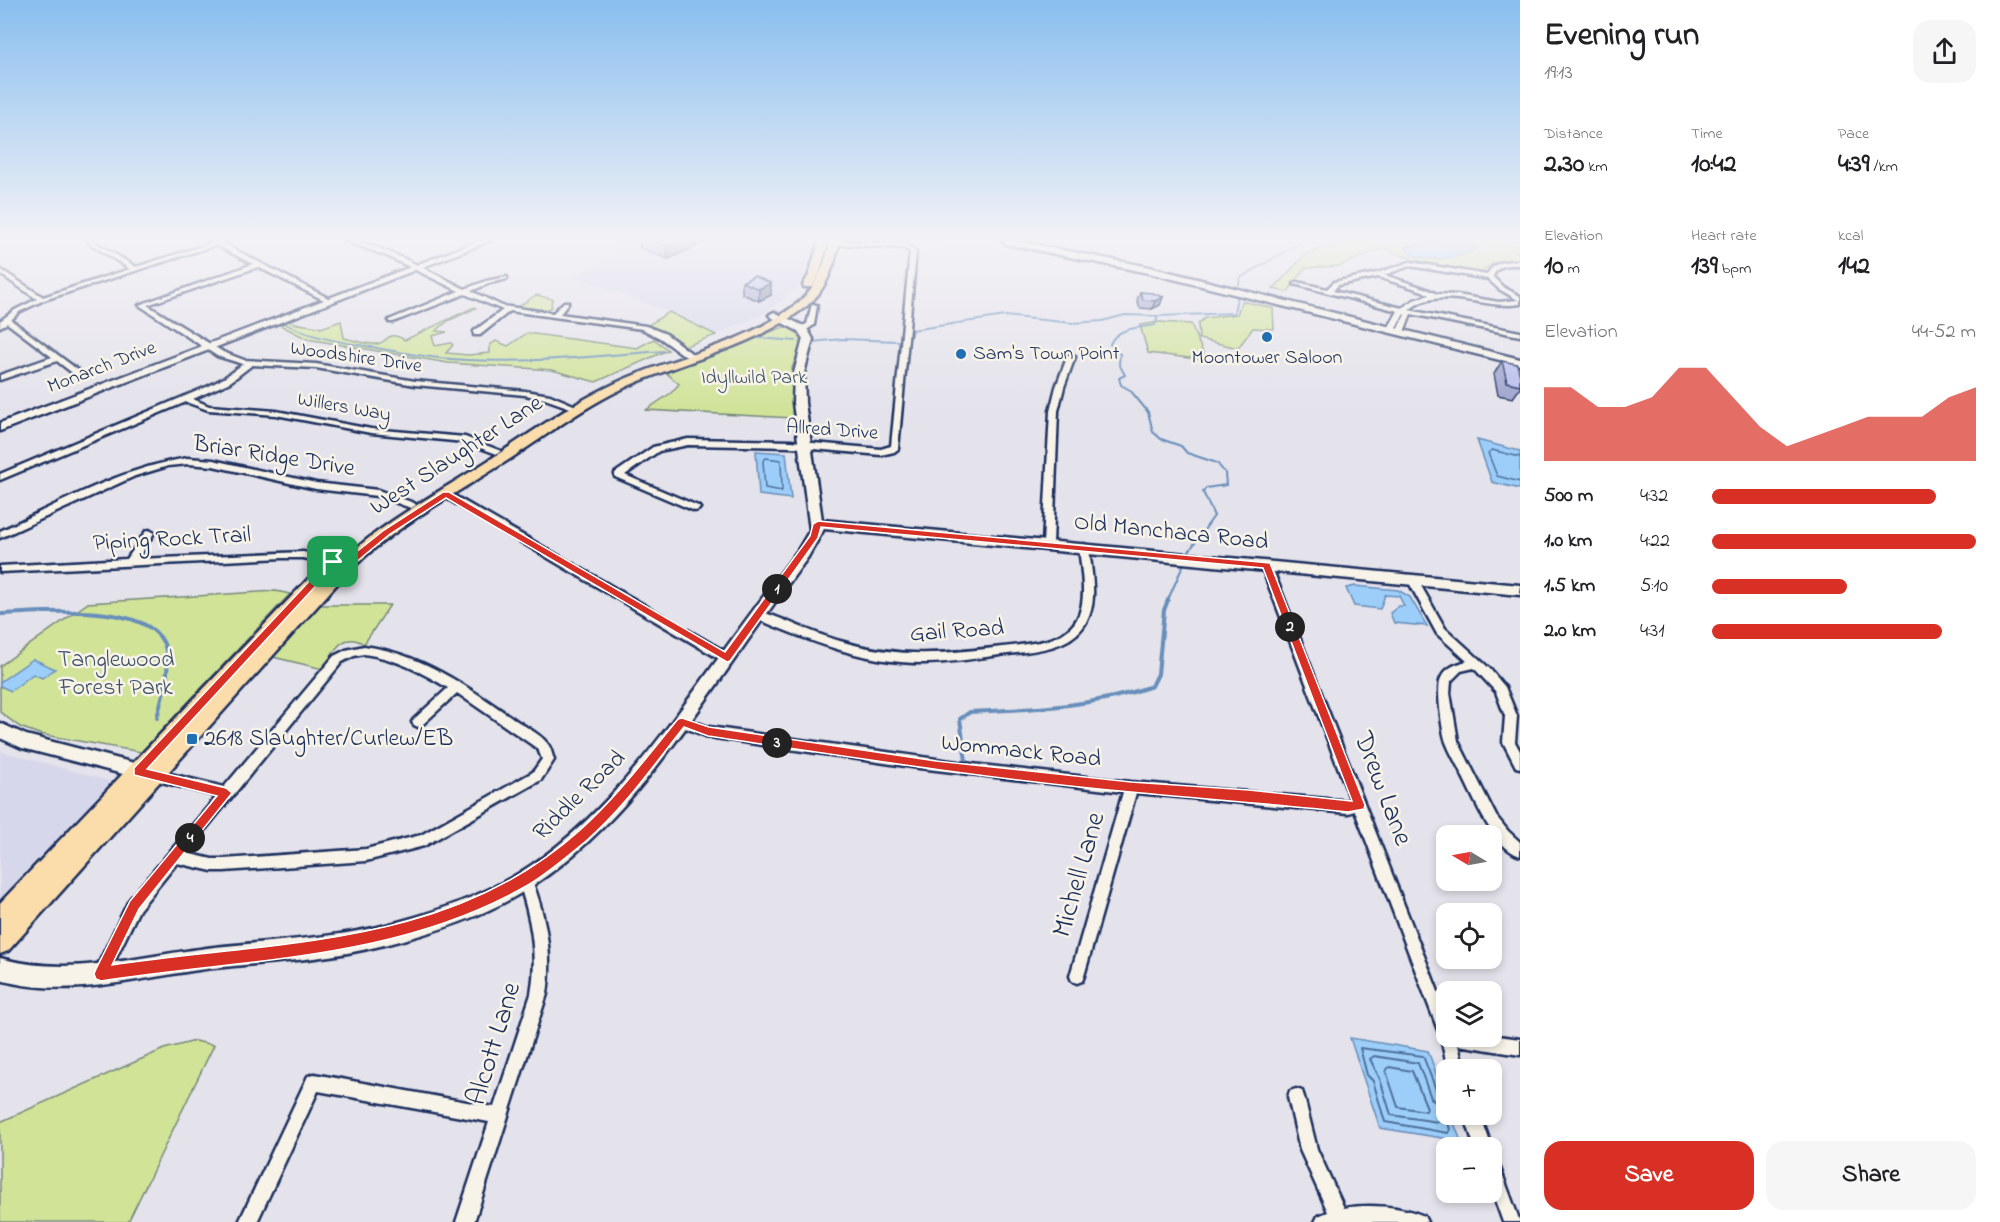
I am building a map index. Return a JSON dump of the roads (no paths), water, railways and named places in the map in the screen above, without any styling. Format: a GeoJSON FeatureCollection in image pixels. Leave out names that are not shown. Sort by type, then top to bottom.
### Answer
{"type":"FeatureCollection","features":[{"type":"Feature","properties":{"kind":"main road","name":"West Slaughter Lane"},"geometry":{"type":"LineString","coordinates":[[777,318],[796,298]]}},
{"type":"Feature","properties":{"kind":"main road","name":"West Slaughter Lane"},"geometry":{"type":"LineString","coordinates":[[340,563],[616,379],[688,354],[777,318],[803,304],[809,298]]}},
{"type":"Feature","properties":{"kind":"main road","name":"West Slaughter Lane"},"geometry":{"type":"LineString","coordinates":[[0,943],[146,773],[340,563],[354,543],[497,451],[574,407]]}},
{"type":"Feature","properties":{"kind":"main road","name":"West Slaughter Lane"},"geometry":{"type":"LineString","coordinates":[[0,918],[146,773]]}},
{"type":"Feature","properties":{"kind":"street"},"geometry":{"type":"LineString","coordinates":[[0,325],[17,311],[45,298]]}},
{"type":"Feature","properties":{"kind":"street","name":"Woodshire Drive"},"geometry":{"type":"LineString","coordinates":[[162,298],[142,305],[229,358],[250,363],[316,366],[415,383],[525,393],[574,407]]}},
{"type":"Feature","properties":{"kind":"street"},"geometry":{"type":"LineString","coordinates":[[324,298],[328,300]]}},
{"type":"Feature","properties":{"kind":"street","name":"Monarch Drive"},"geometry":{"type":"LineString","coordinates":[[0,427],[333,298]]}},
{"type":"Feature","properties":{"kind":"street"},"geometry":{"type":"LineString","coordinates":[[391,321],[448,298]]}},
{"type":"Feature","properties":{"kind":"street"},"geometry":{"type":"LineString","coordinates":[[476,298],[508,310],[644,327],[663,336],[688,354]]}},
{"type":"Feature","properties":{"kind":"street","name":"Allred Drive"},"geometry":{"type":"LineString","coordinates":[[695,508],[618,475],[648,453],[678,443],[805,446],[881,452],[895,447],[909,298]]}},
{"type":"Feature","properties":{"kind":"street"},"geometry":{"type":"LineString","coordinates":[[1262,298],[1520,362]]}},
{"type":"Feature","properties":{"kind":"street"},"geometry":{"type":"LineString","coordinates":[[1356,298],[1405,311],[1520,334]]}},
{"type":"Feature","properties":{"kind":"street"},"geometry":{"type":"LineString","coordinates":[[1405,311],[1408,306],[1418,300],[1427,298]]}},
{"type":"Feature","properties":{"kind":"street"},"geometry":{"type":"LineString","coordinates":[[1465,298],[1503,304],[1520,301]]}},
{"type":"Feature","properties":{"kind":"street"},"geometry":{"type":"LineString","coordinates":[[555,315],[566,303]]}},
{"type":"Feature","properties":{"kind":"street"},"geometry":{"type":"LineString","coordinates":[[802,329],[810,325],[814,305]]}},
{"type":"Feature","properties":{"kind":"street"},"geometry":{"type":"LineString","coordinates":[[477,333],[508,310]]}},
{"type":"Feature","properties":{"kind":"street"},"geometry":{"type":"LineString","coordinates":[[1396,331],[1408,315],[1405,311]]}},
{"type":"Feature","properties":{"kind":"street"},"geometry":{"type":"LineString","coordinates":[[777,318],[802,329],[808,339],[799,373],[799,403],[818,524]]}},
{"type":"Feature","properties":{"kind":"street"},"geometry":{"type":"LineString","coordinates":[[7,320],[78,374]]}},
{"type":"Feature","properties":{"kind":"street"},"geometry":{"type":"LineString","coordinates":[[1048,543],[1054,411],[1071,357]]}},
{"type":"Feature","properties":{"kind":"street"},"geometry":{"type":"LineString","coordinates":[[0,378],[57,358]]}},
{"type":"Feature","properties":{"kind":"street"},"geometry":{"type":"LineString","coordinates":[[0,477],[187,399],[227,380],[250,363]]}},
{"type":"Feature","properties":{"kind":"street","name":"Willers Way"},"geometry":{"type":"LineString","coordinates":[[187,399],[208,408],[276,413],[371,431],[465,440],[497,451]]}},
{"type":"Feature","properties":{"kind":"street","name":"Briar Ridge Drive"},"geometry":{"type":"LineString","coordinates":[[0,535],[132,474],[188,461],[213,463],[316,486],[378,493],[411,505]]}},
{"type":"Feature","properties":{"kind":"street"},"geometry":{"type":"LineString","coordinates":[[446,494],[727,658]]}},
{"type":"Feature","properties":{"kind":"street","name":"Old Manchaca Road"},"geometry":{"type":"LineString","coordinates":[[818,524],[1048,543],[1520,590]]}},
{"type":"Feature","properties":{"kind":"street","name":"Riddle Road"},"geometry":{"type":"LineString","coordinates":[[0,969],[13,974],[42,978],[101,974],[198,959],[318,947],[378,937],[433,921],[525,880],[582,836],[620,799],[682,722],[814,536],[818,524]]}},
{"type":"Feature","properties":{"kind":"street"},"geometry":{"type":"LineString","coordinates":[[130,563],[149,533]]}},
{"type":"Feature","properties":{"kind":"street","name":"Gail Road"},"geometry":{"type":"LineString","coordinates":[[759,615],[818,637],[896,657],[941,658],[1041,645],[1072,633],[1083,618],[1086,600],[1084,547]]}},
{"type":"Feature","properties":{"kind":"street","name":"Piping Rock Trail"},"geometry":{"type":"LineString","coordinates":[[0,569],[282,555],[303,555],[340,563]]}},
{"type":"Feature","properties":{"kind":"street","name":"Drew Lane"},"geometry":{"type":"LineString","coordinates":[[1266,565],[1436,1006]]}},
{"type":"Feature","properties":{"kind":"street"},"geometry":{"type":"LineString","coordinates":[[1412,579],[1441,631],[1501,690],[1511,716],[1509,742],[1520,763]]}},
{"type":"Feature","properties":{"kind":"street"},"geometry":{"type":"LineString","coordinates":[[101,974],[134,905],[338,659],[347,653],[364,650],[386,652],[456,687],[494,710],[543,746],[548,760],[537,776],[442,831],[390,850],[366,855],[224,866],[175,856]]}},
{"type":"Feature","properties":{"kind":"street"},"geometry":{"type":"LineString","coordinates":[[1476,663],[1457,668],[1446,680],[1444,693],[1452,741],[1491,820],[1503,836],[1520,850]]}},
{"type":"Feature","properties":{"kind":"street"},"geometry":{"type":"LineString","coordinates":[[418,722],[456,687]]}},
{"type":"Feature","properties":{"kind":"street","name":"Wommack Road"},"geometry":{"type":"LineString","coordinates":[[682,722],[708,732],[936,765],[1131,787],[1259,796],[1348,807],[1359,805]]}},
{"type":"Feature","properties":{"kind":"street"},"geometry":{"type":"LineString","coordinates":[[0,730],[22,741],[226,793]]}},
{"type":"Feature","properties":{"kind":"street","name":"Michell Lane"},"geometry":{"type":"LineString","coordinates":[[1077,976],[1131,787]]}},
{"type":"Feature","properties":{"kind":"street","name":"Alcott Lane"},"geometry":{"type":"LineString","coordinates":[[465,1222],[543,977],[542,935],[536,909],[525,880]]}},
{"type":"Feature","properties":{"kind":"street"},"geometry":{"type":"LineString","coordinates":[[1502,1044],[1520,1047]]}},
{"type":"Feature","properties":{"kind":"street"},"geometry":{"type":"LineString","coordinates":[[248,1222],[314,1082],[499,1116]]}},
{"type":"Feature","properties":{"kind":"street"},"geometry":{"type":"LineString","coordinates":[[1296,1097],[1309,1149],[1331,1219],[1371,1214],[1418,1222]]}},
{"type":"Feature","properties":{"kind":"street"},"geometry":{"type":"LineString","coordinates":[[1502,1195],[1512,1222]]}},
{"type":"Feature","properties":{"kind":"water"},"geometry":{"type":"Polygon","coordinates":[[[1477,440],[1520,451],[1520,489],[1492,482],[1477,440]]]}},
{"type":"Feature","properties":{"kind":"water"},"geometry":{"type":"Polygon","coordinates":[[[756,451],[786,453],[791,499],[759,495],[756,451]]]}},
{"type":"Feature","properties":{"kind":"water"},"geometry":{"type":"Polygon","coordinates":[[[1355,586],[1398,590],[1410,597],[1427,626],[1394,623],[1390,613],[1399,606],[1404,606],[1399,596],[1385,595],[1380,609],[1354,606],[1346,588],[1355,586]]]}},
{"type":"Feature","properties":{"kind":"water"},"geometry":{"type":"Polygon","coordinates":[[[33,659],[55,669],[42,678],[33,674],[11,691],[0,686],[0,682],[33,659]]]}},
{"type":"Feature","properties":{"kind":"water"},"geometry":{"type":"Polygon","coordinates":[[[1350,1038],[1428,1051],[1436,1073],[1436,1125],[1455,1125],[1459,1137],[1436,1137],[1380,1128],[1350,1038]]]}},
{"type":"Feature","properties":{"kind":"waterway"},"geometry":{"type":"LineString","coordinates":[[1158,316],[1234,313],[1237,298]]}},
{"type":"Feature","properties":{"kind":"waterway"},"geometry":{"type":"LineString","coordinates":[[910,338],[912,330],[1005,316],[1072,323],[1102,321],[1125,315],[1158,316]]}},
{"type":"Feature","properties":{"kind":"waterway"},"geometry":{"type":"LineString","coordinates":[[1158,316],[1155,325],[1123,331],[1113,338],[1110,344],[1120,354],[1119,364],[1125,375],[1119,378],[1121,385],[1130,390],[1148,412],[1153,432],[1161,439],[1181,446],[1187,453],[1217,463],[1225,473],[1226,485],[1206,488],[1203,492],[1214,516],[1187,554]]}},
{"type":"Feature","properties":{"kind":"waterway"},"geometry":{"type":"LineString","coordinates":[[284,323],[315,336],[337,341],[455,359],[540,360],[663,351]]}},
{"type":"Feature","properties":{"kind":"waterway"},"geometry":{"type":"LineString","coordinates":[[759,338],[796,341]]}},
{"type":"Feature","properties":{"kind":"waterway"},"geometry":{"type":"LineString","coordinates":[[812,342],[842,339],[898,341]]}},
{"type":"Feature","properties":{"kind":"waterway"},"geometry":{"type":"LineString","coordinates":[[1167,602],[1185,561]]}},
{"type":"Feature","properties":{"kind":"waterway"},"geometry":{"type":"LineString","coordinates":[[966,761],[960,719],[970,712],[1085,703],[1152,686],[1158,674],[1164,610],[1168,600]]}},
{"type":"Feature","properties":{"kind":"waterway"},"geometry":{"type":"LineString","coordinates":[[0,614],[94,612],[119,616],[141,623],[157,634],[166,650],[167,675],[157,718]]}},
{"type":"Feature","properties":{"kind":"place","name":"Moontower Saloon"},"geometry":{"type":"Point","coordinates":[1267,337]}},
{"type":"Feature","properties":{"kind":"place","name":"Sam's Town Point"},"geometry":{"type":"Point","coordinates":[961,354]}},
{"type":"Feature","properties":{"kind":"place","name":"2618 Slaughter/Curlew/EB"},"geometry":{"type":"Point","coordinates":[192,739]}},
{"type":"Feature","properties":{"kind":"park label","name":"Idyllwild Park"},"geometry":{"type":"Point","coordinates":[754,378]}},
{"type":"Feature","properties":{"kind":"park label","name":"Tanglewood Forest Park"},"geometry":{"type":"Point","coordinates":[116,674]}}]}
